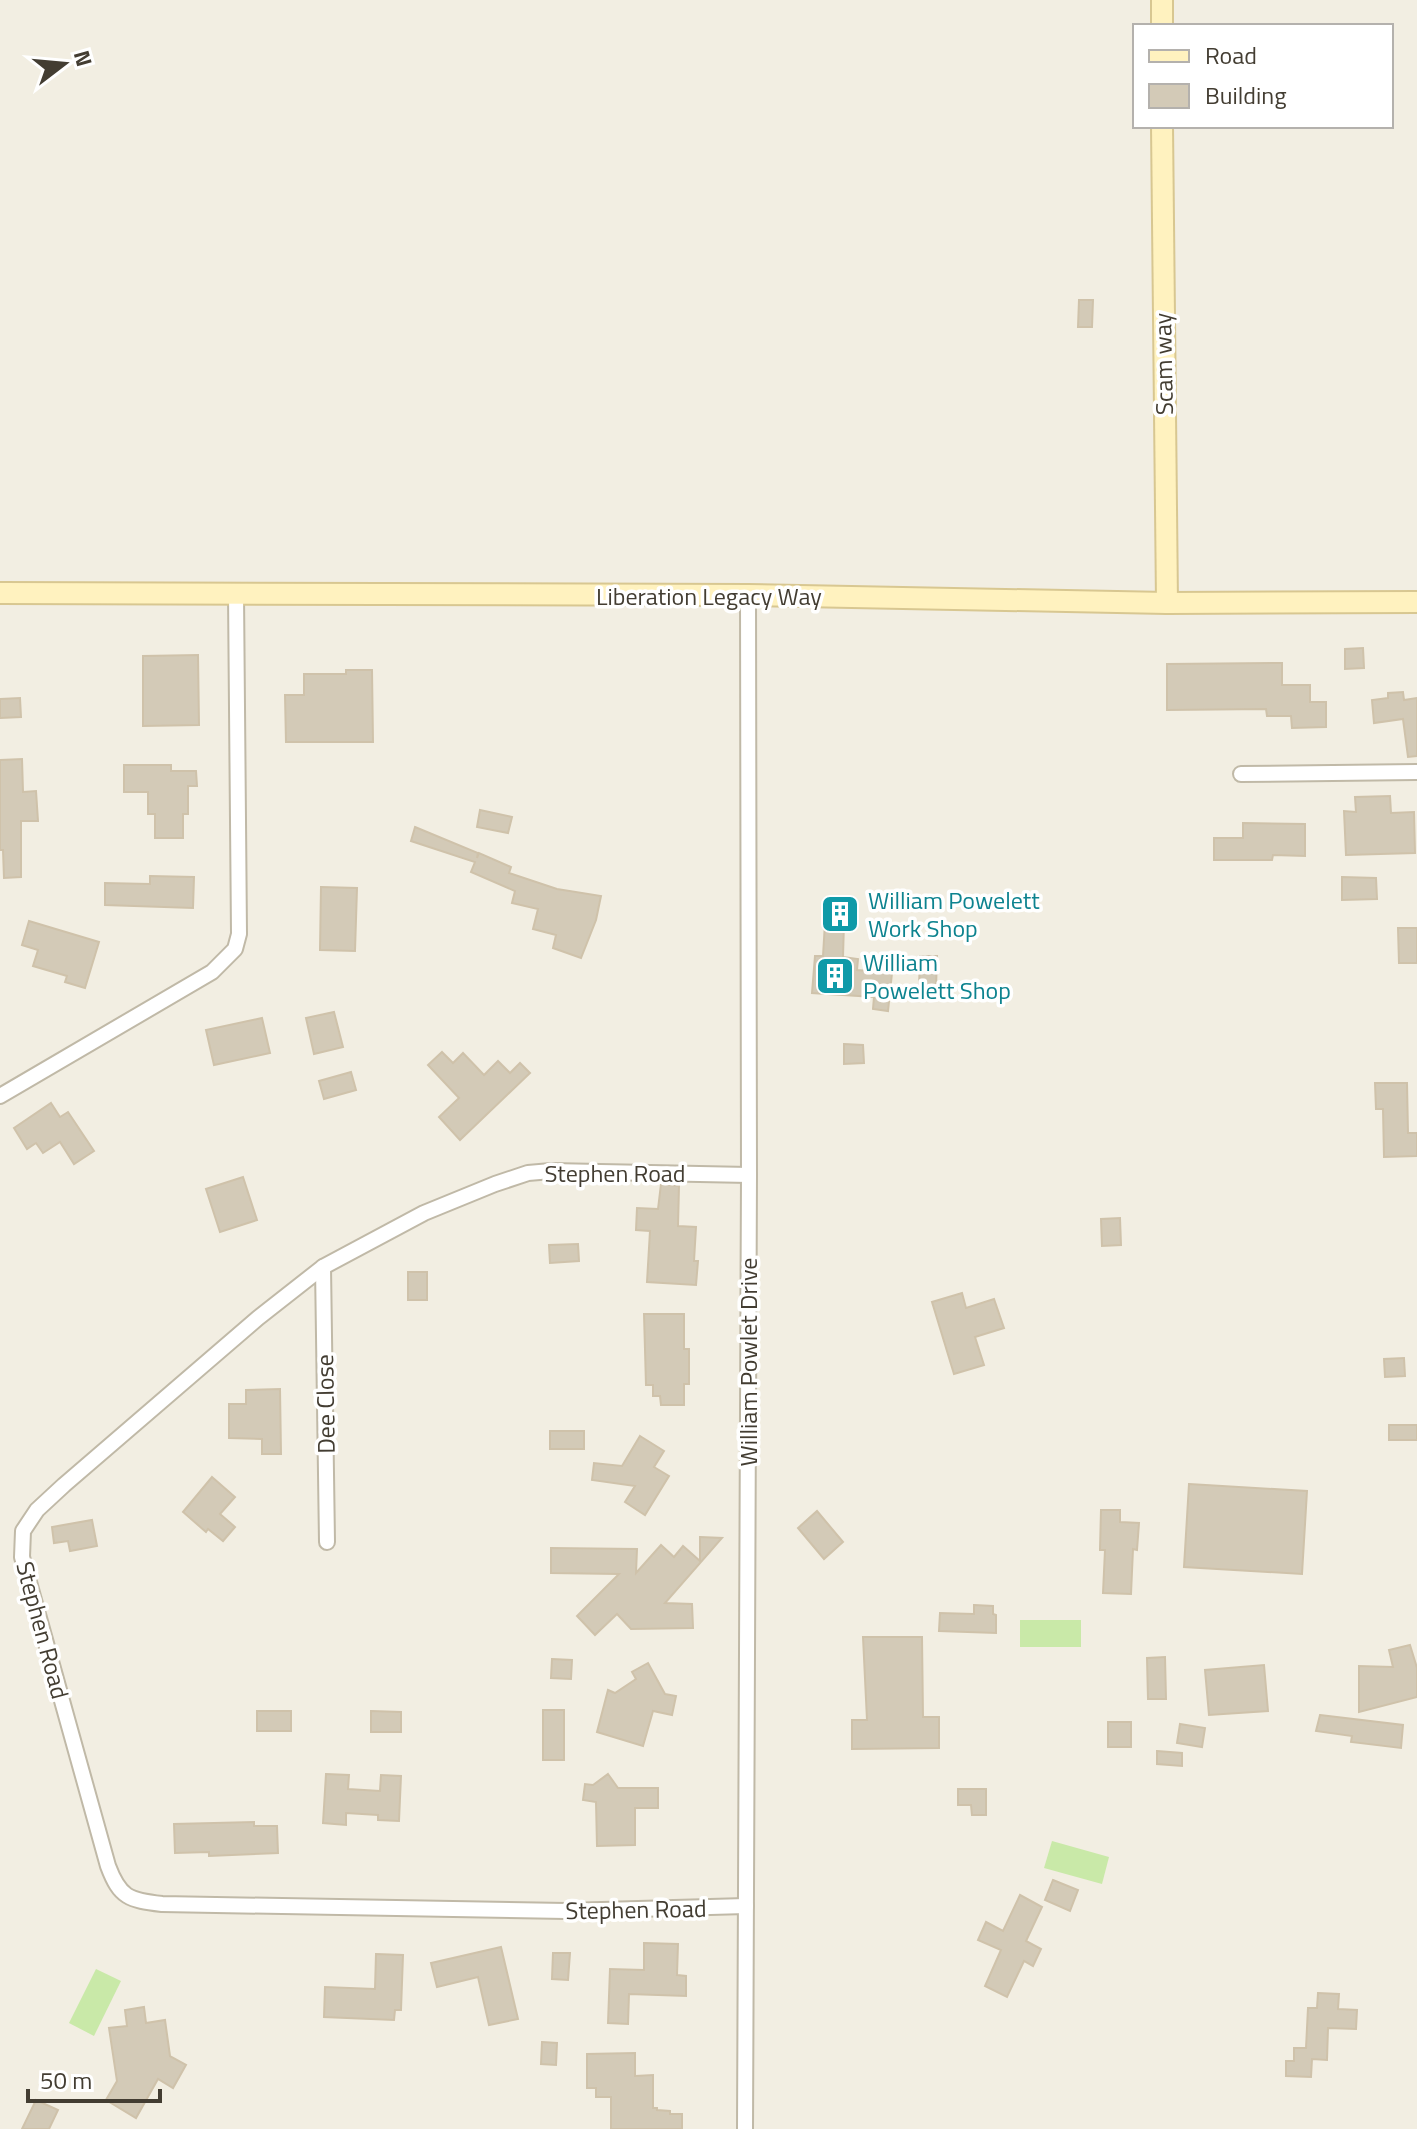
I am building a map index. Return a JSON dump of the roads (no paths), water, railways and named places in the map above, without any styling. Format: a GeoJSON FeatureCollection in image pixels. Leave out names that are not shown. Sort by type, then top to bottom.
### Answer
{"type":"FeatureCollection","features":[{"type":"Feature","properties":{"kind":"main road"},"geometry":{"type":"LineString","coordinates":[[1162,0],[1162,24]]}},
{"type":"Feature","properties":{"kind":"main road","name":"Scam way"},"geometry":{"type":"LineString","coordinates":[[1162,128],[1167,603]]}},
{"type":"Feature","properties":{"kind":"main road","name":"Liberation Legacy Way"},"geometry":{"type":"LineString","coordinates":[[0,593],[748,595],[1167,603],[1417,602]]}},
{"type":"Feature","properties":{"kind":"street"},"geometry":{"type":"LineString","coordinates":[[0,1096],[212,972],[235,949],[239,934],[236,594]]}},
{"type":"Feature","properties":{"kind":"street","name":"William Powlet Drive"},"geometry":{"type":"LineString","coordinates":[[745,2129],[748,595]]}},
{"type":"Feature","properties":{"kind":"street"},"geometry":{"type":"LineString","coordinates":[[1241,774],[1417,772]]}},
{"type":"Feature","properties":{"kind":"street","name":"Stephen Road"},"geometry":{"type":"LineString","coordinates":[[746,1906],[566,1911],[162,1904],[131,1898],[121,1893],[115,1883],[22,1557],[23,1531],[37,1510],[83,1467],[258,1318],[323,1267],[424,1213],[528,1173],[749,1175]]}},
{"type":"Feature","properties":{"kind":"street","name":"Dee Close"},"geometry":{"type":"LineString","coordinates":[[323,1267],[327,1542]]}},
{"type":"Feature","properties":{"kind":"place","name":"William Powelett Work Shop"},"geometry":{"type":"Point","coordinates":[840,914]}},
{"type":"Feature","properties":{"kind":"place","name":"William Powelett Shop"},"geometry":{"type":"Point","coordinates":[835,976]}}]}
